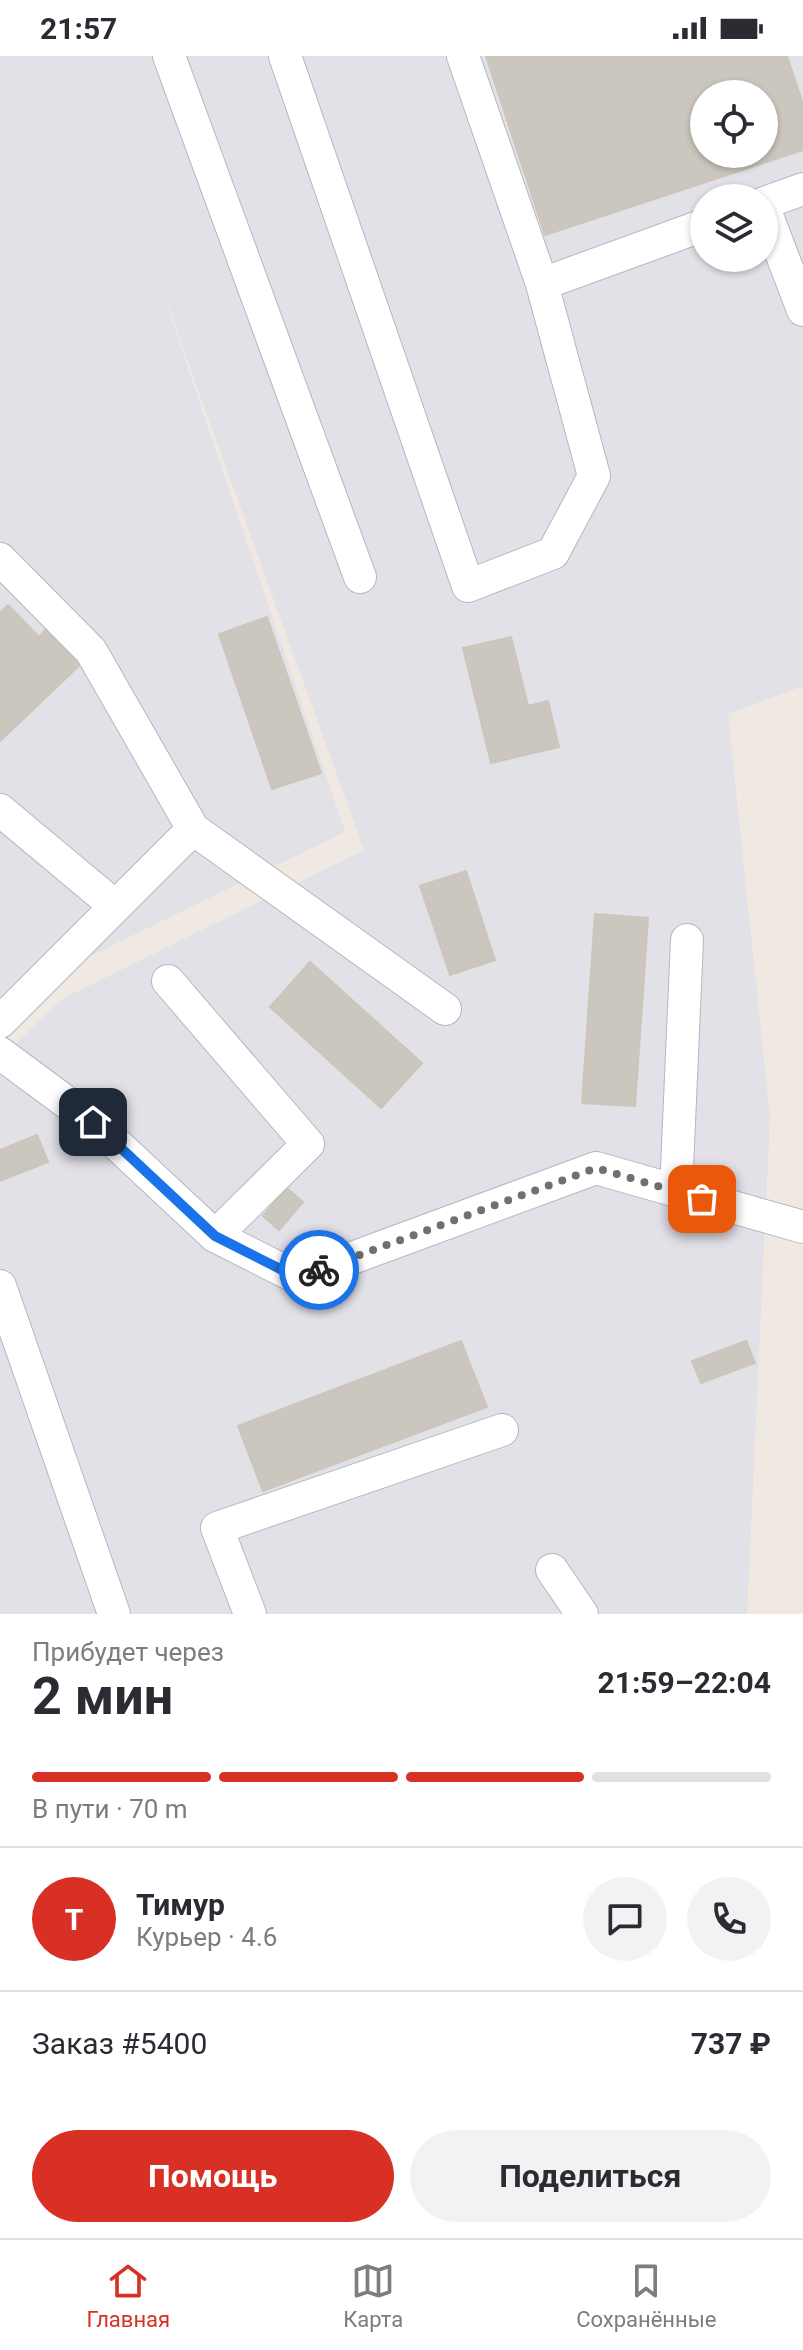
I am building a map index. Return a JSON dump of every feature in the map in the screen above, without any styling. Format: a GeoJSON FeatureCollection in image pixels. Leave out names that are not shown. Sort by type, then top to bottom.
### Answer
{"type":"FeatureCollection","features":[{"type":"Feature","properties":{"kind":"lane"},"geometry":{"type":"LineString","coordinates":[[169,56],[360,577]]}},
{"type":"Feature","properties":{"kind":"lane"},"geometry":{"type":"LineString","coordinates":[[285,56],[468,586],[553,553],[594,476],[542,284],[463,56]]}},
{"type":"Feature","properties":{"kind":"lane"},"geometry":{"type":"LineString","coordinates":[[778,200],[803,189]]}},
{"type":"Feature","properties":{"kind":"lane"},"geometry":{"type":"LineString","coordinates":[[542,284],[690,230]]}},
{"type":"Feature","properties":{"kind":"lane"},"geometry":{"type":"LineString","coordinates":[[778,243],[803,310]]}},
{"type":"Feature","properties":{"kind":"lane"},"geometry":{"type":"LineString","coordinates":[[0,559],[91,651],[193,829],[445,1009]]}},
{"type":"Feature","properties":{"kind":"lane"},"geometry":{"type":"LineString","coordinates":[[0,810],[115,906]]}},
{"type":"Feature","properties":{"kind":"lane"},"geometry":{"type":"LineString","coordinates":[[0,1022],[193,829]]}},
{"type":"Feature","properties":{"kind":"lane"},"geometry":{"type":"LineString","coordinates":[[676,1191],[687,940]]}},
{"type":"Feature","properties":{"kind":"lane"},"geometry":{"type":"LineString","coordinates":[[168,981],[308,1144],[215,1236]]}},
{"type":"Feature","properties":{"kind":"lane"},"geometry":{"type":"LineString","coordinates":[[0,1053],[93,1122],[215,1236],[298,1278],[596,1168],[803,1227]]}},
{"type":"Feature","properties":{"kind":"lane"},"geometry":{"type":"LineString","coordinates":[[0,1286],[114,1614]]}},
{"type":"Feature","properties":{"kind":"lane"},"geometry":{"type":"LineString","coordinates":[[250,1614],[217,1528],[502,1430]]}},
{"type":"Feature","properties":{"kind":"lane"},"geometry":{"type":"LineString","coordinates":[[552,1570],[582,1614]]}},
{"type":"Feature","properties":{"kind":"shaded area"},"geometry":{"type":"Polygon","coordinates":[[[0,56],[803,56],[803,686],[728,714],[770,1117],[747,1614],[0,1614],[0,1059],[62,999],[364,850],[152,262],[345,832],[0,1000],[0,56]]]}},
{"type":"Feature","properties":{"kind":"building"},"geometry":{"type":"Polygon","coordinates":[[[486,56],[787,56],[803,104],[803,150],[778,158],[778,80],[690,80],[690,168],[748,168],[700,184],[690,184],[690,187],[545,235],[486,56]]]}},
{"type":"Feature","properties":{"kind":"building"},"geometry":{"type":"Polygon","coordinates":[[[8,605],[39,637],[48,627],[82,663],[0,741],[0,613],[8,605]]]}},
{"type":"Feature","properties":{"kind":"building"},"geometry":{"type":"Polygon","coordinates":[[[267,617],[321,773],[272,789],[219,634],[267,617]]]}},
{"type":"Feature","properties":{"kind":"building"},"geometry":{"type":"Polygon","coordinates":[[[511,637],[528,706],[548,701],[559,747],[491,763],[463,648],[511,637]]]}},
{"type":"Feature","properties":{"kind":"building"},"geometry":{"type":"Polygon","coordinates":[[[466,871],[495,960],[450,975],[420,886],[466,871]]]}},
{"type":"Feature","properties":{"kind":"building"},"geometry":{"type":"Polygon","coordinates":[[[595,914],[648,918],[635,1106],[582,1103],[595,914]]]}},
{"type":"Feature","properties":{"kind":"building"},"geometry":{"type":"Polygon","coordinates":[[[310,962],[422,1063],[381,1108],[270,1007],[310,962]]]}},
{"type":"Feature","properties":{"kind":"building"},"geometry":{"type":"Polygon","coordinates":[[[37,1135],[48,1162],[0,1181],[0,1150],[37,1135]]]}},
{"type":"Feature","properties":{"kind":"building"},"geometry":{"type":"Polygon","coordinates":[[[287,1188],[303,1202],[279,1230],[263,1216],[287,1188]]]}},
{"type":"Feature","properties":{"kind":"building"},"geometry":{"type":"Polygon","coordinates":[[[461,1341],[487,1407],[263,1491],[238,1426],[461,1341]]]}},
{"type":"Feature","properties":{"kind":"building"},"geometry":{"type":"Polygon","coordinates":[[[746,1341],[755,1363],[701,1383],[692,1361],[746,1341]]]}},
{"type":"Feature","properties":{"kind":"way so far"},"geometry":{"type":"LineString","coordinates":[[319,1270],[596,1168],[702,1199]]}},
{"type":"Feature","properties":{"kind":"route"},"geometry":{"type":"LineString","coordinates":[[93,1122],[215,1236],[298,1278],[319,1270]]}}]}
